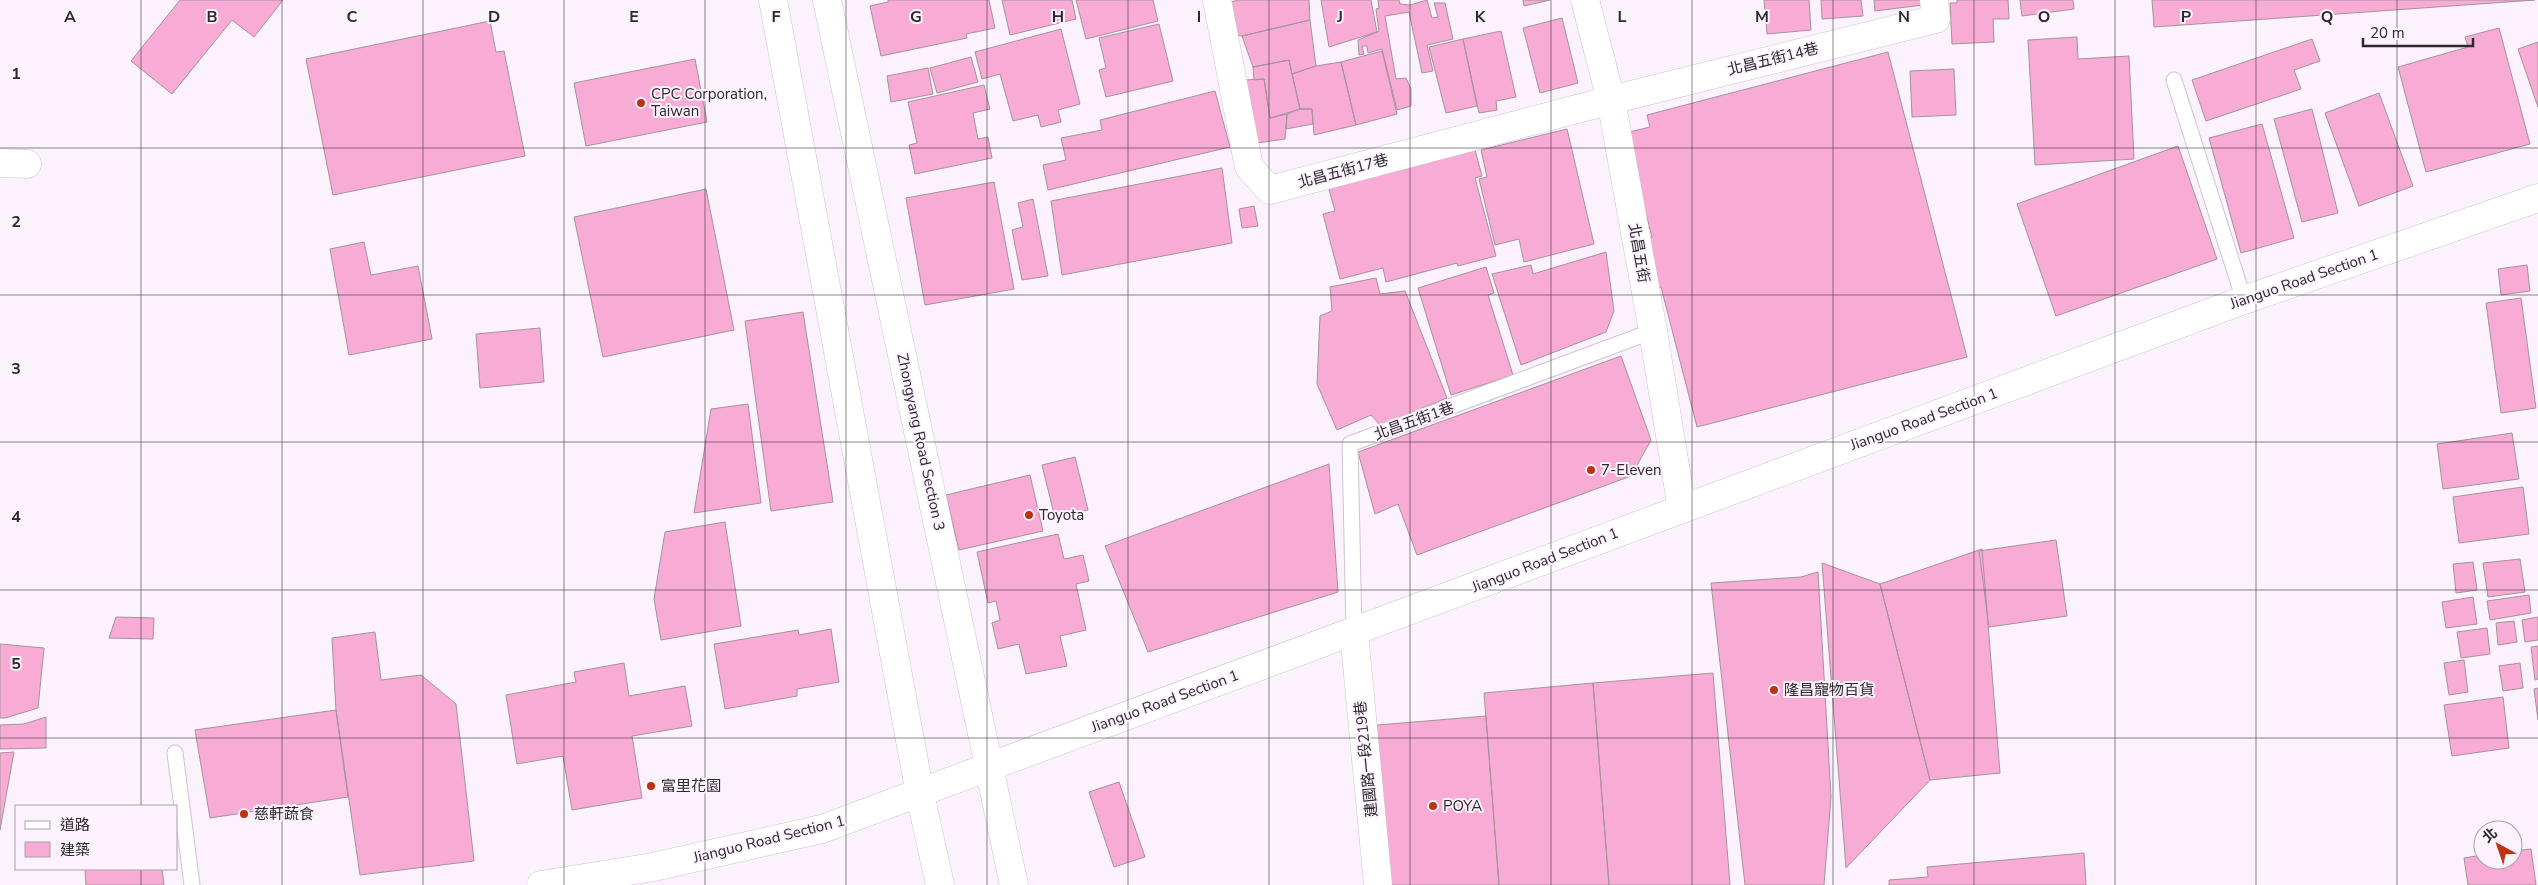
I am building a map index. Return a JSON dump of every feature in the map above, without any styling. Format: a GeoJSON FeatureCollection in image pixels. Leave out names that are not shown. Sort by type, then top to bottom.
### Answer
{"type":"FeatureCollection","features":[{"type":"Feature","properties":{"kind":"street"},"geometry":{"type":"LineString","coordinates":[[773,0],[920,794],[940,885]]}},
{"type":"Feature","properties":{"kind":"street","name":"Zhongyang Road Section 3"},"geometry":{"type":"LineString","coordinates":[[827,0],[1014,885]]}},
{"type":"Feature","properties":{"kind":"street","name":"北昌五街17巷"},"geometry":{"type":"LineString","coordinates":[[1217,0],[1249,167],[1270,190],[1611,100]]}},
{"type":"Feature","properties":{"kind":"street","name":"北昌五街"},"geometry":{"type":"LineString","coordinates":[[1585,0],[1611,100],[1653,331],[1682,508]]}},
{"type":"Feature","properties":{"kind":"street","name":"北昌五街14巷"},"geometry":{"type":"LineString","coordinates":[[1611,100],[1935,10]]}},
{"type":"Feature","properties":{"kind":"street"},"geometry":{"type":"LineString","coordinates":[[0,163],[27,164]]}},
{"type":"Feature","properties":{"kind":"street","name":"Jianguo Road Section 1"},"geometry":{"type":"LineString","coordinates":[[542,885],[652,867],[822,829],[920,794],[990,765],[1354,633],[1682,508],[2244,300],[2538,198]]}},
{"type":"Feature","properties":{"kind":"street","name":"建國路一段219巷"},"geometry":{"type":"LineString","coordinates":[[1354,633],[1378,885]]}},
{"type":"Feature","properties":{"kind":"lane"},"geometry":{"type":"LineString","coordinates":[[2174,80],[2244,300]]}},
{"type":"Feature","properties":{"kind":"lane","name":"北昌五街1巷"},"geometry":{"type":"LineString","coordinates":[[1354,633],[1350,444],[1653,331]]}},
{"type":"Feature","properties":{"kind":"lane"},"geometry":{"type":"LineString","coordinates":[[175,754],[192,885]]}},
{"type":"Feature","properties":{"kind":"building"},"geometry":{"type":"Polygon","coordinates":[[[180,0],[283,0],[254,37],[232,20],[172,94],[131,61],[180,0]]]}},
{"type":"Feature","properties":{"kind":"building"},"geometry":{"type":"Polygon","coordinates":[[[888,0],[989,0],[995,28],[966,34],[967,38],[881,56],[870,6],[888,2],[888,0]]]}},
{"type":"Feature","properties":{"kind":"building"},"geometry":{"type":"Polygon","coordinates":[[[1002,0],[1072,0],[1076,19],[1010,35],[1002,0]]]}},
{"type":"Feature","properties":{"kind":"building"},"geometry":{"type":"Polygon","coordinates":[[[1076,0],[1153,0],[1158,21],[1086,39],[1076,0]]]}},
{"type":"Feature","properties":{"kind":"building"},"geometry":{"type":"Polygon","coordinates":[[[1239,0],[1309,0],[1310,20],[1242,36],[1233,35],[1226,3],[1239,0]]]}},
{"type":"Feature","properties":{"kind":"building"},"geometry":{"type":"Polygon","coordinates":[[[1321,0],[1371,0],[1377,32],[1329,47],[1321,0]]]}},
{"type":"Feature","properties":{"kind":"building"},"geometry":{"type":"Polygon","coordinates":[[[1378,0],[1399,0],[1400,4],[1410,5],[1427,0],[1432,18],[1438,17],[1434,3],[1445,3],[1453,39],[1427,45],[1433,71],[1422,73],[1409,12],[1385,16],[1396,79],[1406,78],[1411,89],[1411,106],[1397,110],[1382,49],[1368,53],[1367,46],[1362,46],[1364,54],[1359,55],[1358,40],[1379,31],[1376,9],[1379,8],[1378,0]]]}},
{"type":"Feature","properties":{"kind":"building"},"geometry":{"type":"Polygon","coordinates":[[[1523,0],[1550,0],[1524,6],[1523,0]]]}},
{"type":"Feature","properties":{"kind":"building"},"geometry":{"type":"Polygon","coordinates":[[[1764,0],[1809,0],[1811,30],[1767,34],[1764,0]]]}},
{"type":"Feature","properties":{"kind":"building"},"geometry":{"type":"Polygon","coordinates":[[[1821,0],[1861,0],[1863,16],[1822,19],[1821,0]]]}},
{"type":"Feature","properties":{"kind":"building"},"geometry":{"type":"Polygon","coordinates":[[[1874,0],[1922,0],[1923,5],[1875,11],[1874,0]]]}},
{"type":"Feature","properties":{"kind":"building"},"geometry":{"type":"Polygon","coordinates":[[[1957,0],[2008,0],[2009,19],[1993,19],[1994,42],[1952,44],[1950,3],[1957,3],[1957,0]]]}},
{"type":"Feature","properties":{"kind":"building"},"geometry":{"type":"Polygon","coordinates":[[[2020,0],[2073,0],[2074,9],[2022,16],[2020,0]]]}},
{"type":"Feature","properties":{"kind":"building"},"geometry":{"type":"Polygon","coordinates":[[[2152,0],[2535,0],[2154,27],[2152,0]]]}},
{"type":"Feature","properties":{"kind":"building"},"geometry":{"type":"Polygon","coordinates":[[[1562,18],[1578,83],[1540,93],[1523,28],[1562,18]]]}},
{"type":"Feature","properties":{"kind":"building"},"geometry":{"type":"Polygon","coordinates":[[[1310,20],[1316,66],[1292,74],[1289,60],[1253,67],[1242,36],[1310,20]]]}},
{"type":"Feature","properties":{"kind":"building"},"geometry":{"type":"Polygon","coordinates":[[[490,21],[496,52],[504,51],[525,156],[333,195],[306,59],[490,21]]]}},
{"type":"Feature","properties":{"kind":"building"},"geometry":{"type":"Polygon","coordinates":[[[1159,24],[1173,81],[1106,97],[1099,70],[1106,68],[1099,38],[1159,24]]]}},
{"type":"Feature","properties":{"kind":"building"},"geometry":{"type":"Polygon","coordinates":[[[2499,28],[2530,144],[2426,172],[2398,67],[2468,47],[2465,37],[2499,28]]]}},
{"type":"Feature","properties":{"kind":"building"},"geometry":{"type":"Polygon","coordinates":[[[1061,29],[1080,104],[1058,110],[1061,122],[1041,127],[1038,115],[1013,121],[1000,74],[982,79],[975,52],[1061,29]]]}},
{"type":"Feature","properties":{"kind":"building"},"geometry":{"type":"Polygon","coordinates":[[[1501,31],[1516,97],[1496,101],[1497,110],[1479,113],[1463,39],[1501,31]]]}},
{"type":"Feature","properties":{"kind":"building"},"geometry":{"type":"Polygon","coordinates":[[[2077,37],[2078,59],[2129,56],[2134,159],[2035,165],[2028,40],[2077,37]]]}},
{"type":"Feature","properties":{"kind":"building"},"geometry":{"type":"Polygon","coordinates":[[[1463,39],[1477,106],[1446,113],[1429,47],[1463,39]]]}},
{"type":"Feature","properties":{"kind":"building"},"geometry":{"type":"Polygon","coordinates":[[[2312,39],[2320,61],[2294,70],[2301,89],[2206,121],[2192,80],[2312,39]]]}},
{"type":"Feature","properties":{"kind":"building"},"geometry":{"type":"Polygon","coordinates":[[[2538,42],[2538,107],[2518,49],[2538,42]]]}},
{"type":"Feature","properties":{"kind":"building"},"geometry":{"type":"Polygon","coordinates":[[[1382,51],[1397,114],[1356,125],[1341,62],[1382,51]]]}},
{"type":"Feature","properties":{"kind":"building"},"geometry":{"type":"Polygon","coordinates":[[[1888,52],[1967,357],[1697,427],[1661,287],[1654,289],[1641,240],[1652,237],[1625,133],[1650,127],[1647,115],[1888,52]]]}},
{"type":"Feature","properties":{"kind":"building"},"geometry":{"type":"Polygon","coordinates":[[[971,57],[978,82],[937,93],[930,68],[971,57]]]}},
{"type":"Feature","properties":{"kind":"building","name":"CPC Corporation, Taiwan"},"geometry":{"type":"Polygon","coordinates":[[[695,59],[707,122],[586,146],[574,83],[695,59]]]}},
{"type":"Feature","properties":{"kind":"building"},"geometry":{"type":"Polygon","coordinates":[[[1289,60],[1300,109],[1270,118],[1264,79],[1254,80],[1253,67],[1289,60]]]}},
{"type":"Feature","properties":{"kind":"building"},"geometry":{"type":"Polygon","coordinates":[[[1341,62],[1356,125],[1314,135],[1312,109],[1300,109],[1292,74],[1316,66],[1341,62]]]}},
{"type":"Feature","properties":{"kind":"building"},"geometry":{"type":"Polygon","coordinates":[[[928,68],[933,94],[891,102],[887,76],[928,68]]]}},
{"type":"Feature","properties":{"kind":"building"},"geometry":{"type":"Polygon","coordinates":[[[1954,69],[1956,115],[1912,117],[1910,71],[1954,69]]]}},
{"type":"Feature","properties":{"kind":"building"},"geometry":{"type":"Polygon","coordinates":[[[1264,79],[1270,118],[1287,114],[1285,139],[1257,143],[1243,80],[1264,79]]]}},
{"type":"Feature","properties":{"kind":"building"},"geometry":{"type":"Polygon","coordinates":[[[984,85],[990,109],[973,113],[978,139],[988,137],[992,158],[915,174],[909,145],[917,143],[908,102],[984,85]]]}},
{"type":"Feature","properties":{"kind":"building"},"geometry":{"type":"Polygon","coordinates":[[[1215,91],[1230,147],[1048,190],[1043,165],[1066,160],[1061,138],[1102,130],[1100,120],[1215,91]]]}},
{"type":"Feature","properties":{"kind":"building"},"geometry":{"type":"Polygon","coordinates":[[[2379,93],[2413,186],[2359,206],[2325,113],[2379,93]]]}},
{"type":"Feature","properties":{"kind":"building"},"geometry":{"type":"Polygon","coordinates":[[[1300,109],[1312,109],[1313,124],[1286,129],[1287,114],[1300,109]]]}},
{"type":"Feature","properties":{"kind":"building"},"geometry":{"type":"Polygon","coordinates":[[[2312,109],[2338,213],[2302,222],[2274,119],[2312,109]]]}},
{"type":"Feature","properties":{"kind":"building"},"geometry":{"type":"Polygon","coordinates":[[[2262,124],[2294,238],[2241,253],[2209,138],[2262,124]]]}},
{"type":"Feature","properties":{"kind":"building"},"geometry":{"type":"Polygon","coordinates":[[[1567,129],[1594,244],[1524,262],[1519,239],[1495,245],[1479,179],[1487,177],[1481,150],[1567,129]]]}},
{"type":"Feature","properties":{"kind":"building"},"geometry":{"type":"Polygon","coordinates":[[[1474,146],[1482,176],[1475,178],[1496,256],[1458,266],[1457,263],[1386,282],[1383,268],[1340,279],[1323,214],[1335,211],[1328,186],[1474,146]]]}},
{"type":"Feature","properties":{"kind":"building"},"geometry":{"type":"Polygon","coordinates":[[[2178,146],[2217,259],[2056,316],[2017,204],[2178,146]]]}},
{"type":"Feature","properties":{"kind":"building"},"geometry":{"type":"Polygon","coordinates":[[[1222,168],[1232,243],[1062,275],[1051,201],[1222,168]]]}},
{"type":"Feature","properties":{"kind":"building"},"geometry":{"type":"Polygon","coordinates":[[[994,182],[1014,289],[925,305],[906,198],[994,182]]]}},
{"type":"Feature","properties":{"kind":"building"},"geometry":{"type":"Polygon","coordinates":[[[706,189],[734,330],[603,357],[574,217],[706,189]]]}},
{"type":"Feature","properties":{"kind":"building"},"geometry":{"type":"Polygon","coordinates":[[[1033,199],[1048,276],[1022,280],[1012,230],[1023,227],[1018,203],[1033,199]]]}},
{"type":"Feature","properties":{"kind":"building"},"geometry":{"type":"Polygon","coordinates":[[[1254,206],[1258,226],[1242,228],[1239,209],[1254,206]]]}},
{"type":"Feature","properties":{"kind":"building"},"geometry":{"type":"Polygon","coordinates":[[[364,242],[371,275],[418,266],[432,339],[349,355],[330,249],[364,242]]]}},
{"type":"Feature","properties":{"kind":"building"},"geometry":{"type":"Polygon","coordinates":[[[1606,252],[1614,311],[1606,332],[1521,365],[1492,274],[1531,265],[1533,274],[1606,252]]]}},
{"type":"Feature","properties":{"kind":"building"},"geometry":{"type":"Polygon","coordinates":[[[2527,265],[2530,291],[2501,295],[2498,269],[2527,265]]]}},
{"type":"Feature","properties":{"kind":"building"},"geometry":{"type":"Polygon","coordinates":[[[1486,267],[1494,293],[1488,295],[1513,375],[1451,395],[1418,288],[1486,267]]]}},
{"type":"Feature","properties":{"kind":"building"},"geometry":{"type":"Polygon","coordinates":[[[1376,278],[1380,294],[1405,291],[1447,398],[1380,425],[1371,415],[1337,430],[1317,384],[1320,316],[1332,311],[1330,287],[1376,278]]]}},
{"type":"Feature","properties":{"kind":"building"},"geometry":{"type":"Polygon","coordinates":[[[2521,298],[2536,408],[2501,413],[2486,303],[2521,298]]]}},
{"type":"Feature","properties":{"kind":"building"},"geometry":{"type":"Polygon","coordinates":[[[803,312],[833,502],[771,511],[745,321],[803,312]]]}},
{"type":"Feature","properties":{"kind":"building"},"geometry":{"type":"Polygon","coordinates":[[[540,328],[544,382],[480,388],[476,334],[540,328]]]}},
{"type":"Feature","properties":{"kind":"building"},"geometry":{"type":"Polygon","coordinates":[[[1621,356],[1651,440],[1631,476],[1417,555],[1398,504],[1375,514],[1358,452],[1621,356]]]}},
{"type":"Feature","properties":{"kind":"building"},"geometry":{"type":"Polygon","coordinates":[[[748,404],[761,503],[694,513],[711,409],[748,404]]]}},
{"type":"Feature","properties":{"kind":"building"},"geometry":{"type":"Polygon","coordinates":[[[2512,433],[2519,479],[2443,489],[2437,444],[2512,433]]]}},
{"type":"Feature","properties":{"kind":"building"},"geometry":{"type":"Polygon","coordinates":[[[1075,457],[1088,510],[1055,518],[1042,465],[1075,457]]]}},
{"type":"Feature","properties":{"kind":"building"},"geometry":{"type":"Polygon","coordinates":[[[1329,464],[1338,592],[1148,652],[1105,546],[1329,464]]]}},
{"type":"Feature","properties":{"kind":"building"},"geometry":{"type":"Polygon","coordinates":[[[1030,475],[1043,531],[959,550],[946,495],[1030,475]]]}},
{"type":"Feature","properties":{"kind":"building"},"geometry":{"type":"Polygon","coordinates":[[[2523,487],[2529,534],[2459,543],[2453,497],[2523,487]]]}},
{"type":"Feature","properties":{"kind":"building"},"geometry":{"type":"Polygon","coordinates":[[[725,522],[741,626],[661,640],[654,599],[665,532],[725,522]]]}},
{"type":"Feature","properties":{"kind":"building"},"geometry":{"type":"Polygon","coordinates":[[[1058,534],[1064,559],[1083,555],[1089,581],[1076,584],[1086,630],[1060,636],[1067,666],[1026,674],[1019,644],[998,649],[992,623],[1000,620],[996,601],[988,603],[977,552],[1058,534]]]}},
{"type":"Feature","properties":{"kind":"building"},"geometry":{"type":"Polygon","coordinates":[[[2056,540],[2067,616],[1989,627],[1979,551],[2056,540]]]}},
{"type":"Feature","properties":{"kind":"building"},"geometry":{"type":"Polygon","coordinates":[[[1982,549],[2000,773],[1930,780],[1880,584],[1982,549]]]}},
{"type":"Feature","properties":{"kind":"building"},"geometry":{"type":"Polygon","coordinates":[[[2520,559],[2525,592],[2488,597],[2483,563],[2520,559]]]}},
{"type":"Feature","properties":{"kind":"building"},"geometry":{"type":"Polygon","coordinates":[[[2473,562],[2477,590],[2456,593],[2453,564],[2473,562]]]}},
{"type":"Feature","properties":{"kind":"building"},"geometry":{"type":"Polygon","coordinates":[[[1822,563],[1880,584],[1930,780],[1846,868],[1822,563]]]}},
{"type":"Feature","properties":{"kind":"building","name":"隆昌寵物百貨"},"geometry":{"type":"Polygon","coordinates":[[[1818,572],[1831,797],[1824,885],[1745,885],[1711,583],[1801,577],[1818,572]]]}},
{"type":"Feature","properties":{"kind":"building"},"geometry":{"type":"Polygon","coordinates":[[[2529,595],[2531,613],[2490,620],[2487,601],[2529,595]]]}},
{"type":"Feature","properties":{"kind":"building"},"geometry":{"type":"Polygon","coordinates":[[[2473,597],[2477,624],[2446,628],[2442,602],[2473,597]]]}},
{"type":"Feature","properties":{"kind":"building"},"geometry":{"type":"Polygon","coordinates":[[[116,617],[154,618],[153,639],[109,638],[116,617]]]}},
{"type":"Feature","properties":{"kind":"building"},"geometry":{"type":"Polygon","coordinates":[[[2538,617],[2538,640],[2525,642],[2522,620],[2538,617]]]}},
{"type":"Feature","properties":{"kind":"building"},"geometry":{"type":"Polygon","coordinates":[[[2514,621],[2517,642],[2498,645],[2496,623],[2514,621]]]}},
{"type":"Feature","properties":{"kind":"building"},"geometry":{"type":"Polygon","coordinates":[[[2487,628],[2490,654],[2461,658],[2457,632],[2487,628]]]}},
{"type":"Feature","properties":{"kind":"building"},"geometry":{"type":"Polygon","coordinates":[[[831,629],[839,682],[797,689],[797,696],[725,709],[714,644],[798,630],[799,635],[831,629]]]}},
{"type":"Feature","properties":{"kind":"building"},"geometry":{"type":"Polygon","coordinates":[[[375,632],[381,680],[421,675],[456,704],[474,861],[360,875],[336,710],[332,638],[375,632]]]}},
{"type":"Feature","properties":{"kind":"building"},"geometry":{"type":"Polygon","coordinates":[[[0,644],[44,648],[38,708],[0,718],[0,644]]]}},
{"type":"Feature","properties":{"kind":"building"},"geometry":{"type":"Polygon","coordinates":[[[2538,646],[2538,679],[2535,680],[2531,647],[2538,646]]]}},
{"type":"Feature","properties":{"kind":"building"},"geometry":{"type":"Polygon","coordinates":[[[2464,660],[2468,692],[2449,695],[2444,663],[2464,660]]]}},
{"type":"Feature","properties":{"kind":"building"},"geometry":{"type":"Polygon","coordinates":[[[624,663],[629,696],[685,686],[692,726],[632,736],[642,798],[572,810],[563,756],[517,764],[506,695],[576,682],[574,672],[624,663]]]}},
{"type":"Feature","properties":{"kind":"building"},"geometry":{"type":"Polygon","coordinates":[[[2520,663],[2523,688],[2503,691],[2499,666],[2520,663]]]}},
{"type":"Feature","properties":{"kind":"building"},"geometry":{"type":"Polygon","coordinates":[[[1713,673],[1730,885],[1609,885],[1593,683],[1713,673]]]}},
{"type":"Feature","properties":{"kind":"building"},"geometry":{"type":"Polygon","coordinates":[[[1593,683],[1609,885],[1499,885],[1484,693],[1593,683]]]}},
{"type":"Feature","properties":{"kind":"building"},"geometry":{"type":"Polygon","coordinates":[[[2538,688],[2538,720],[2534,689],[2538,688]]]}},
{"type":"Feature","properties":{"kind":"building"},"geometry":{"type":"Polygon","coordinates":[[[2503,697],[2509,748],[2452,756],[2444,705],[2503,697]]]}},
{"type":"Feature","properties":{"kind":"building"},"geometry":{"type":"Polygon","coordinates":[[[336,710],[348,797],[210,818],[195,730],[336,710]]]}},
{"type":"Feature","properties":{"kind":"building","name":"POYA"},"geometry":{"type":"Polygon","coordinates":[[[1486,716],[1499,885],[1379,885],[1366,726],[1486,716]]]}},
{"type":"Feature","properties":{"kind":"building"},"geometry":{"type":"Polygon","coordinates":[[[46,717],[46,748],[0,749],[0,725],[24,724],[46,717]]]}},
{"type":"Feature","properties":{"kind":"building"},"geometry":{"type":"Polygon","coordinates":[[[14,752],[0,830],[0,753],[14,752]]]}},
{"type":"Feature","properties":{"kind":"building"},"geometry":{"type":"Polygon","coordinates":[[[1119,782],[1145,857],[1114,867],[1089,792],[1119,782]]]}},
{"type":"Feature","properties":{"kind":"building"},"geometry":{"type":"Polygon","coordinates":[[[2531,849],[2536,885],[2468,885],[2464,858],[2473,857],[2473,870],[2523,870],[2523,850],[2531,849]]]}},
{"type":"Feature","properties":{"kind":"building"},"geometry":{"type":"Polygon","coordinates":[[[2084,853],[2086,885],[1889,885],[1889,880],[1928,877],[1927,867],[2084,853]]]}},
{"type":"Feature","properties":{"kind":"building"},"geometry":{"type":"Polygon","coordinates":[[[85,870],[162,870],[164,885],[86,885],[85,870]]]}},
{"type":"Feature","properties":{"kind":"place","name":"CPC Corporation, Taiwan"},"geometry":{"type":"Point","coordinates":[641,103]}},
{"type":"Feature","properties":{"kind":"place","name":"7-Eleven"},"geometry":{"type":"Point","coordinates":[1591,470]}},
{"type":"Feature","properties":{"kind":"place","name":"Toyota"},"geometry":{"type":"Point","coordinates":[1029,515]}},
{"type":"Feature","properties":{"kind":"place","name":"隆昌寵物百貨"},"geometry":{"type":"Point","coordinates":[1774,690]}},
{"type":"Feature","properties":{"kind":"place","name":"富里花園"},"geometry":{"type":"Point","coordinates":[651,786]}},
{"type":"Feature","properties":{"kind":"place","name":"POYA"},"geometry":{"type":"Point","coordinates":[1433,806]}},
{"type":"Feature","properties":{"kind":"place","name":"慈軒蔬食"},"geometry":{"type":"Point","coordinates":[244,814]}}]}
